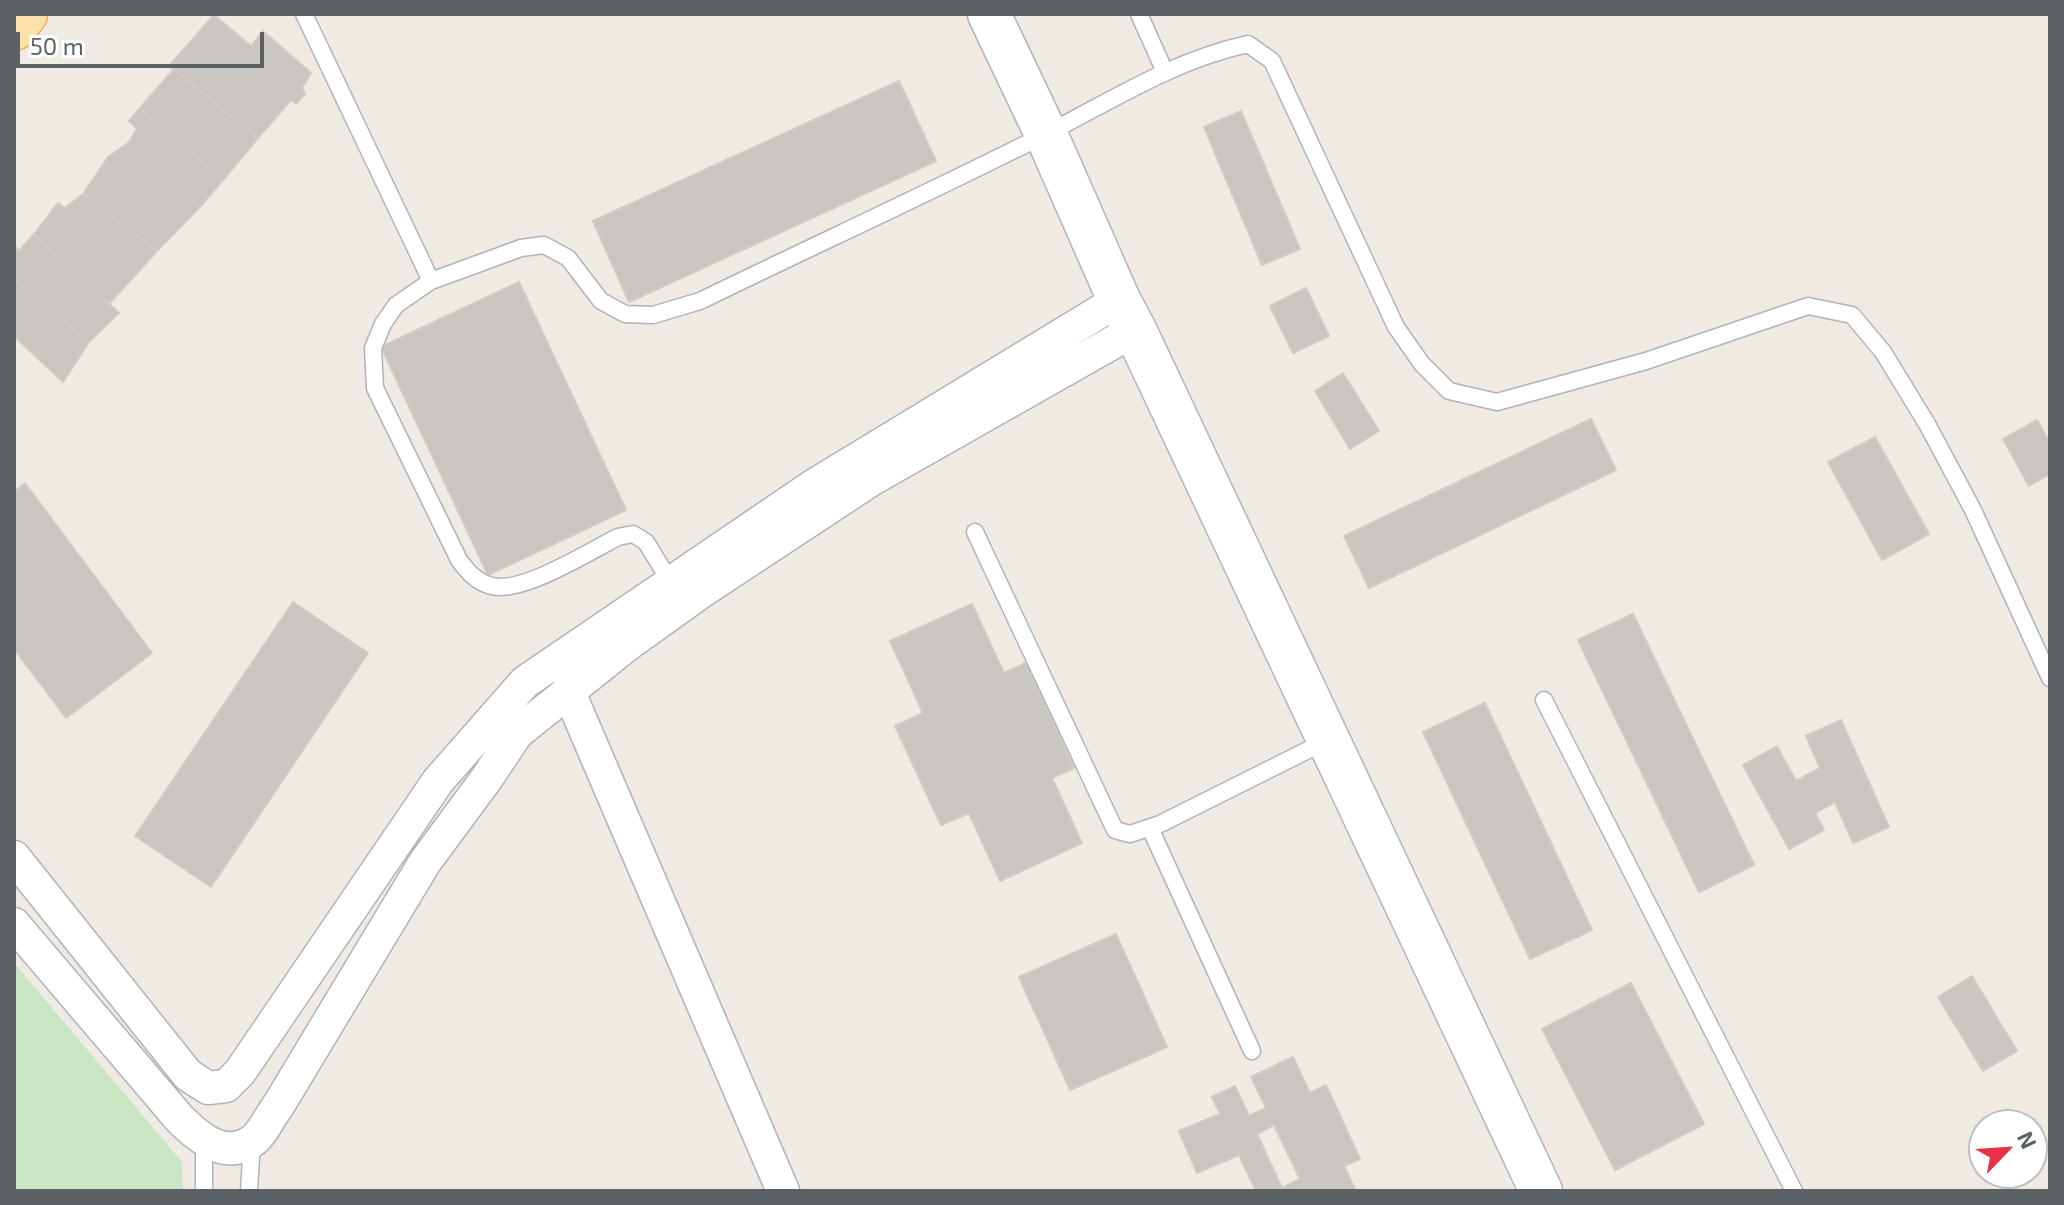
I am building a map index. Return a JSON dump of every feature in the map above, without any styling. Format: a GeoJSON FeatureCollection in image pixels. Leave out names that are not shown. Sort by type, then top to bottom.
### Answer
{"type":"FeatureCollection","features":[{"type":"Feature","properties":{"kind":"main road"},"geometry":{"type":"LineString","coordinates":[[14,28],[25,14]]}},
{"type":"Feature","properties":{"kind":"street"},"geometry":{"type":"LineString","coordinates":[[989,14],[1127,315],[1330,739],[1533,1188]]}},
{"type":"Feature","properties":{"kind":"street"},"geometry":{"type":"LineString","coordinates":[[14,857],[188,1075],[208,1088],[226,1086],[240,1072],[297,991],[438,781],[525,682],[813,486],[1127,315]]}},
{"type":"Feature","properties":{"kind":"street"},"geometry":{"type":"LineString","coordinates":[[14,924],[179,1118],[204,1142],[235,1148],[252,1141],[278,1106],[425,862],[517,733],[568,690],[701,592],[1127,315]]}},
{"type":"Feature","properties":{"kind":"street"},"geometry":{"type":"LineString","coordinates":[[568,690],[783,1191]]}},
{"type":"Feature","properties":{"kind":"lane"},"geometry":{"type":"LineString","coordinates":[[304,14],[431,281]]}},
{"type":"Feature","properties":{"kind":"lane"},"geometry":{"type":"LineString","coordinates":[[1139,14],[1165,72]]}},
{"type":"Feature","properties":{"kind":"lane"},"geometry":{"type":"LineString","coordinates":[[671,583],[646,542],[633,534],[618,537],[528,583],[494,587],[472,577],[459,560],[375,388],[373,348],[383,324],[396,305],[431,281],[521,248],[544,245],[568,258],[601,301],[625,314],[653,315],[700,301],[1046,134],[1165,72],[1214,52],[1248,44],[1272,61],[1396,327],[1422,364],[1449,391],[1497,402],[1646,361],[1808,306],[1852,315],[1883,352],[1927,424],[1973,510],[2050,678]]}},
{"type":"Feature","properties":{"kind":"lane"},"geometry":{"type":"LineString","coordinates":[[975,532],[1115,830],[1130,834],[1150,828],[1330,739]]}},
{"type":"Feature","properties":{"kind":"lane"},"geometry":{"type":"LineString","coordinates":[[1544,700],[1794,1191]]}},
{"type":"Feature","properties":{"kind":"lane"},"geometry":{"type":"LineString","coordinates":[[1150,828],[1252,1051]]}},
{"type":"Feature","properties":{"kind":"lane"},"geometry":{"type":"LineString","coordinates":[[249,1191],[252,1141]]}},
{"type":"Feature","properties":{"kind":"lane"},"geometry":{"type":"LineString","coordinates":[[204,1142],[204,1191]]}},
{"type":"Feature","properties":{"kind":"green space"},"geometry":{"type":"Polygon","coordinates":[[[14,963],[182,1162],[183,1191],[14,1191],[14,963]]]}},
{"type":"Feature","properties":{"kind":"building"},"geometry":{"type":"Polygon","coordinates":[[[214,15],[251,46],[263,31],[311,73],[302,88],[305,94],[296,104],[291,100],[258,138],[169,66],[214,15]]]}},
{"type":"Feature","properties":{"kind":"building"},"geometry":{"type":"Polygon","coordinates":[[[174,69],[258,138],[223,180],[140,108],[174,69]]]}},
{"type":"Feature","properties":{"kind":"building"},"geometry":{"type":"Polygon","coordinates":[[[899,81],[936,161],[629,302],[593,221],[899,81]]]}},
{"type":"Feature","properties":{"kind":"building"},"geometry":{"type":"Polygon","coordinates":[[[140,108],[223,180],[199,208],[128,143],[137,129],[129,121],[140,108]]]}},
{"type":"Feature","properties":{"kind":"building"},"geometry":{"type":"Polygon","coordinates":[[[1241,111],[1300,249],[1262,265],[1204,127],[1241,111]]]}},
{"type":"Feature","properties":{"kind":"building"},"geometry":{"type":"Polygon","coordinates":[[[128,143],[199,208],[157,251],[83,194],[108,157],[128,143]]]}},
{"type":"Feature","properties":{"kind":"building"},"geometry":{"type":"Polygon","coordinates":[[[83,194],[157,251],[109,304],[34,234],[58,203],[65,208],[83,194]]]}},
{"type":"Feature","properties":{"kind":"building"},"geometry":{"type":"Polygon","coordinates":[[[34,234],[119,313],[89,342],[14,279],[14,246],[19,251],[34,234]]]}},
{"type":"Feature","properties":{"kind":"building"},"geometry":{"type":"Polygon","coordinates":[[[14,279],[89,342],[63,382],[14,336],[14,279]]]}},
{"type":"Feature","properties":{"kind":"building"},"geometry":{"type":"Polygon","coordinates":[[[519,282],[626,510],[488,575],[381,347],[519,282]]]}},
{"type":"Feature","properties":{"kind":"building"},"geometry":{"type":"Polygon","coordinates":[[[1306,288],[1329,336],[1293,353],[1270,306],[1306,288]]]}},
{"type":"Feature","properties":{"kind":"building"},"geometry":{"type":"Polygon","coordinates":[[[1343,373],[1379,431],[1350,449],[1315,391],[1343,373]]]}},
{"type":"Feature","properties":{"kind":"building"},"geometry":{"type":"Polygon","coordinates":[[[1591,419],[1616,470],[1369,588],[1344,536],[1591,419]]]}},
{"type":"Feature","properties":{"kind":"building"},"geometry":{"type":"Polygon","coordinates":[[[2037,420],[2050,443],[2050,474],[2029,486],[2003,439],[2037,420]]]}},
{"type":"Feature","properties":{"kind":"building"},"geometry":{"type":"Polygon","coordinates":[[[1875,437],[1929,534],[1882,560],[1828,462],[1875,437]]]}},
{"type":"Feature","properties":{"kind":"building"},"geometry":{"type":"Polygon","coordinates":[[[25,483],[152,653],[66,718],[14,649],[14,492],[25,483]]]}},
{"type":"Feature","properties":{"kind":"building"},"geometry":{"type":"Polygon","coordinates":[[[293,602],[368,653],[211,887],[135,836],[293,602]]]}},
{"type":"Feature","properties":{"kind":"building"},"geometry":{"type":"Polygon","coordinates":[[[972,604],[1004,673],[1026,663],[1074,768],[1052,778],[1082,843],[1000,881],[969,813],[941,825],[895,726],[923,713],[890,641],[972,604]]]}},
{"type":"Feature","properties":{"kind":"building"},"geometry":{"type":"Polygon","coordinates":[[[1633,614],[1754,865],[1699,892],[1578,640],[1633,614]]]}},
{"type":"Feature","properties":{"kind":"building"},"geometry":{"type":"Polygon","coordinates":[[[1485,703],[1592,930],[1530,959],[1423,732],[1485,703]]]}},
{"type":"Feature","properties":{"kind":"building"},"geometry":{"type":"Polygon","coordinates":[[[1841,720],[1889,827],[1853,843],[1835,802],[1815,813],[1824,830],[1789,849],[1743,765],[1777,746],[1796,781],[1820,768],[1806,736],[1841,720]]]}},
{"type":"Feature","properties":{"kind":"building"},"geometry":{"type":"Polygon","coordinates":[[[1116,934],[1167,1047],[1070,1090],[1019,977],[1116,934]]]}},
{"type":"Feature","properties":{"kind":"building"},"geometry":{"type":"Polygon","coordinates":[[[1972,976],[2017,1051],[1983,1071],[1938,997],[1972,976]]]}},
{"type":"Feature","properties":{"kind":"building"},"geometry":{"type":"Polygon","coordinates":[[[1631,983],[1704,1124],[1615,1170],[1542,1029],[1631,983]]]}},
{"type":"Feature","properties":{"kind":"building"},"geometry":{"type":"Polygon","coordinates":[[[1293,1057],[1310,1093],[1326,1085],[1360,1159],[1344,1166],[1356,1191],[1256,1191],[1239,1155],[1197,1173],[1179,1131],[1220,1114],[1212,1097],[1235,1086],[1249,1116],[1266,1108],[1251,1077],[1293,1057]],[[1274,1125],[1257,1134],[1282,1188],[1300,1179],[1274,1125]]]}}]}
